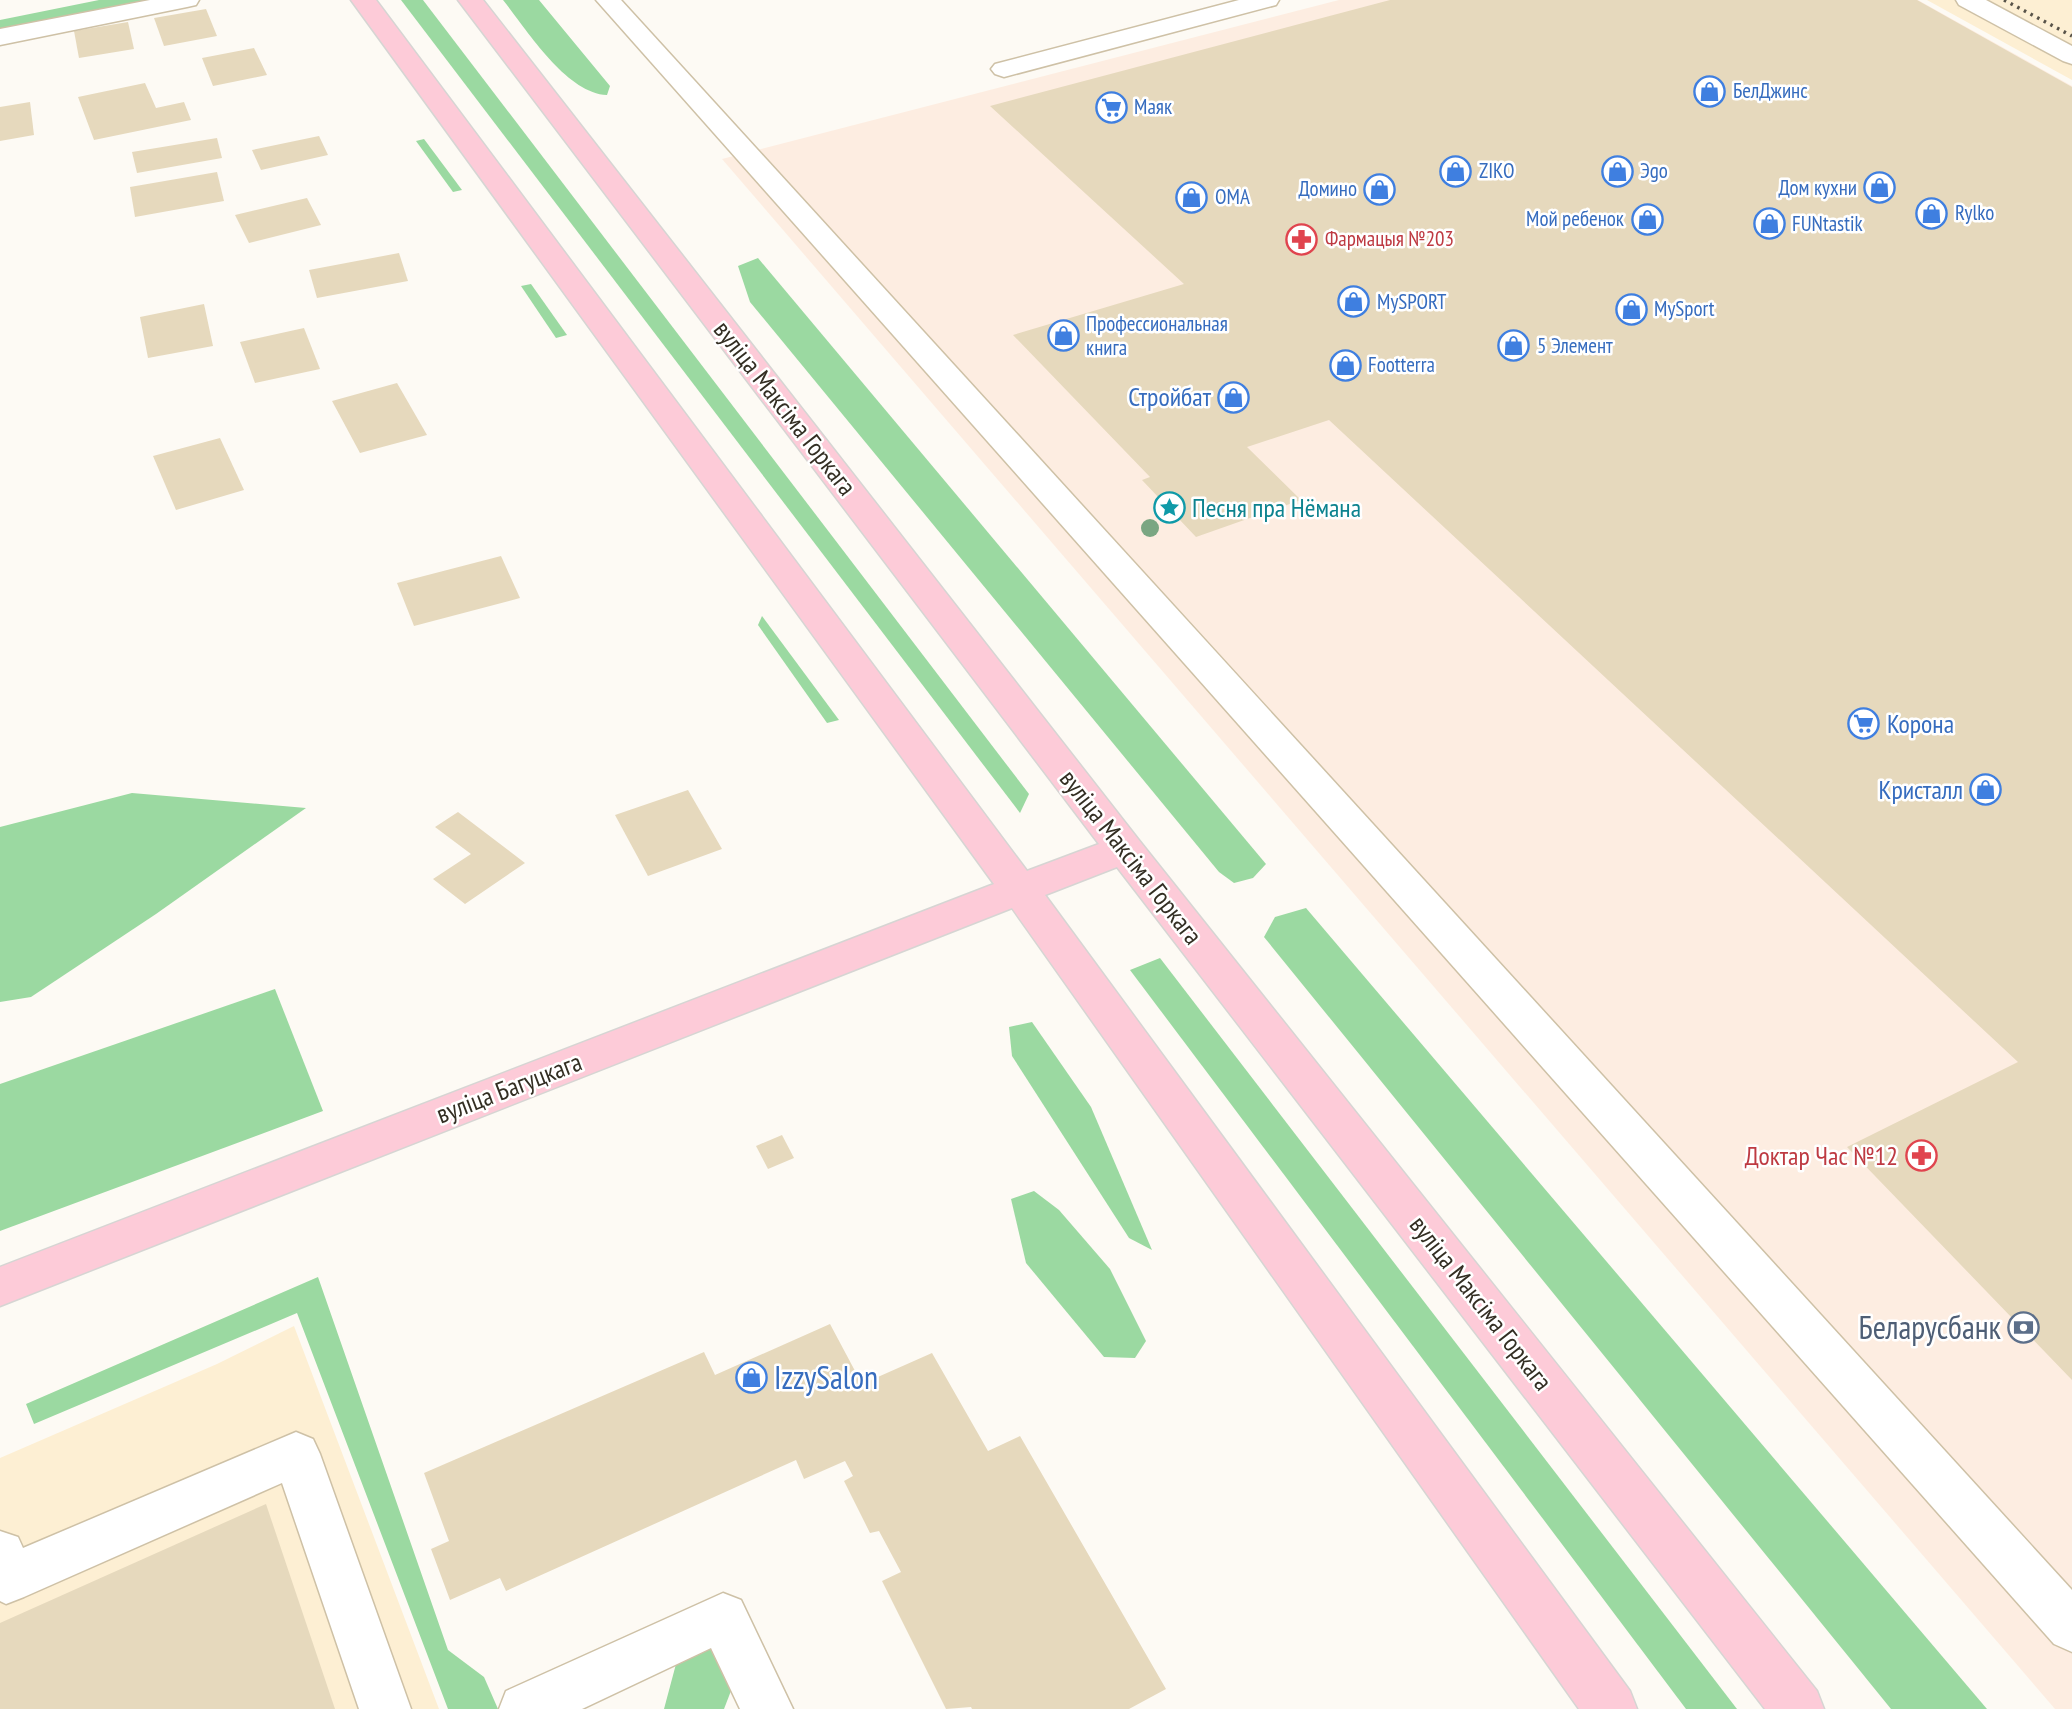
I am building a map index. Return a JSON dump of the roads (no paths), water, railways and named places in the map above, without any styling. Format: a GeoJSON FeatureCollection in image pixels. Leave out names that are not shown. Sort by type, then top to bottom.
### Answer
{"type":"FeatureCollection","features":[{"type":"Feature","properties":{"kind":"main road"},"geometry":{"type":"LineString","coordinates":[[363,0],[1076,966],[1611,1709]]}},
{"type":"Feature","properties":{"kind":"main road","name":"вуліца Максіма Горкага"},"geometry":{"type":"LineString","coordinates":[[470,0],[1124,849],[1798,1709]]}},
{"type":"Feature","properties":{"kind":"main road","name":"вуліца Багуцкага"},"geometry":{"type":"LineString","coordinates":[[0,1287],[1124,849]]}},
{"type":"Feature","properties":{"kind":"street"},"geometry":{"type":"LineString","coordinates":[[0,37],[187,0]]}},
{"type":"Feature","properties":{"kind":"street"},"geometry":{"type":"LineString","coordinates":[[608,0],[2072,1627]]}},
{"type":"Feature","properties":{"kind":"street"},"geometry":{"type":"LineString","coordinates":[[1004,69],[1267,0]]}},
{"type":"Feature","properties":{"kind":"street"},"geometry":{"type":"LineString","coordinates":[[1968,0],[2072,56]]}},
{"type":"Feature","properties":{"kind":"street"},"geometry":{"type":"LineString","coordinates":[[0,1554],[6,1580],[296,1454],[385,1709]]}},
{"type":"Feature","properties":{"kind":"street"},"geometry":{"type":"LineString","coordinates":[[524,1709],[723,1617],[767,1709]]}},
{"type":"Feature","properties":{"kind":"railway"},"geometry":{"type":"LineString","coordinates":[[2004,0],[2072,36]]}},
{"type":"Feature","properties":{"kind":"place","name":"БелДжинс"},"geometry":{"type":"Point","coordinates":[1710,91]}},
{"type":"Feature","properties":{"kind":"place","name":"Маяк"},"geometry":{"type":"Point","coordinates":[1111,107]}},
{"type":"Feature","properties":{"kind":"place","name":"ZIKO"},"geometry":{"type":"Point","coordinates":[1456,171]}},
{"type":"Feature","properties":{"kind":"place","name":"Эgo"},"geometry":{"type":"Point","coordinates":[1617,171]}},
{"type":"Feature","properties":{"kind":"place","name":"Дом кухни"},"geometry":{"type":"Point","coordinates":[1880,188]}},
{"type":"Feature","properties":{"kind":"place","name":"Домино"},"geometry":{"type":"Point","coordinates":[1380,189]}},
{"type":"Feature","properties":{"kind":"place","name":"ОМА"},"geometry":{"type":"Point","coordinates":[1192,197]}},
{"type":"Feature","properties":{"kind":"place","name":"Rylko"},"geometry":{"type":"Point","coordinates":[1932,213]}},
{"type":"Feature","properties":{"kind":"place","name":"Мой ребенок"},"geometry":{"type":"Point","coordinates":[1647,219]}},
{"type":"Feature","properties":{"kind":"place","name":"FUNtastik"},"geometry":{"type":"Point","coordinates":[1769,224]}},
{"type":"Feature","properties":{"kind":"place","name":"Фармацыя №203"},"geometry":{"type":"Point","coordinates":[1302,239]}},
{"type":"Feature","properties":{"kind":"place","name":"MySPORT"},"geometry":{"type":"Point","coordinates":[1354,302]}},
{"type":"Feature","properties":{"kind":"place","name":"MySport"},"geometry":{"type":"Point","coordinates":[1631,309]}},
{"type":"Feature","properties":{"kind":"place","name":"Профессиональная книга"},"geometry":{"type":"Point","coordinates":[1063,336]}},
{"type":"Feature","properties":{"kind":"place","name":"5 Элемент"},"geometry":{"type":"Point","coordinates":[1514,346]}},
{"type":"Feature","properties":{"kind":"place","name":"Footterra"},"geometry":{"type":"Point","coordinates":[1345,365]}},
{"type":"Feature","properties":{"kind":"place","name":"Стройбат"},"geometry":{"type":"Point","coordinates":[1234,397]}},
{"type":"Feature","properties":{"kind":"place","name":"Песня пра Нёмана"},"geometry":{"type":"Point","coordinates":[1169,508]}},
{"type":"Feature","properties":{"kind":"place","name":"Корона"},"geometry":{"type":"Point","coordinates":[1864,724]}},
{"type":"Feature","properties":{"kind":"place","name":"Кристалл"},"geometry":{"type":"Point","coordinates":[1986,790]}},
{"type":"Feature","properties":{"kind":"place","name":"Доктар Час №12"},"geometry":{"type":"Point","coordinates":[1921,1156]}},
{"type":"Feature","properties":{"kind":"place","name":"Беларусбанк"},"geometry":{"type":"Point","coordinates":[2024,1328]}},
{"type":"Feature","properties":{"kind":"place","name":"IzzySalon"},"geometry":{"type":"Point","coordinates":[751,1378]}}]}
